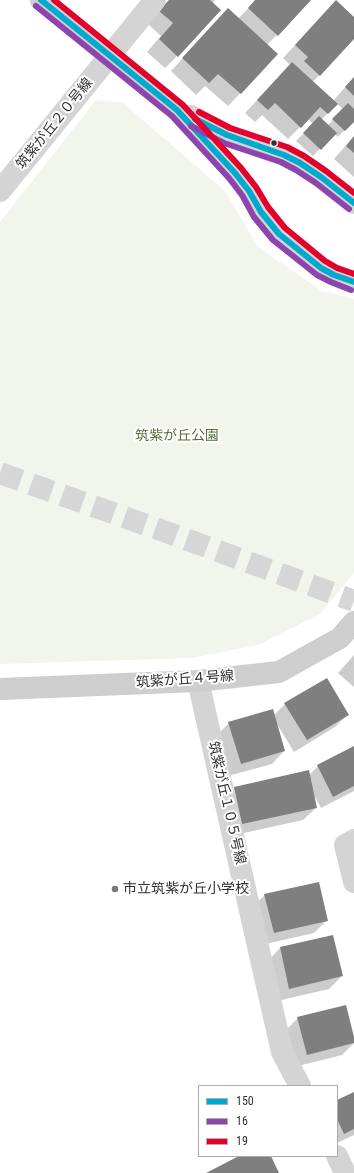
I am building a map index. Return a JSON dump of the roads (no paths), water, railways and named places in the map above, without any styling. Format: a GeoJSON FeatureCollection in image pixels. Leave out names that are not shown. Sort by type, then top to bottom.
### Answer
{"type":"FeatureCollection","features":[{"type":"Feature","properties":{"kind":"street"},"geometry":{"type":"LineString","coordinates":[[41,0],[177,110],[242,181],[261,212],[279,234],[321,268],[334,275],[354,282]]}},
{"type":"Feature","properties":{"kind":"street","name":"筑紫が丘２０号線"},"geometry":{"type":"LineString","coordinates":[[0,191],[155,0]]}},
{"type":"Feature","properties":{"kind":"street"},"geometry":{"type":"LineString","coordinates":[[177,110],[227,135],[284,155],[300,163],[321,177],[354,203]]}},
{"type":"Feature","properties":{"kind":"street","name":"筑紫が丘４号線"},"geometry":{"type":"LineString","coordinates":[[0,689],[198,681],[279,672],[340,638],[354,622]]}},
{"type":"Feature","properties":{"kind":"street","name":"筑紫が丘１０５号線"},"geometry":{"type":"LineString","coordinates":[[198,681],[282,1052],[299,1085]]}},
{"type":"Feature","properties":{"kind":"street"},"geometry":{"type":"LineString","coordinates":[[354,840],[345,845],[354,882]]}},
{"type":"Feature","properties":{"kind":"street"},"geometry":{"type":"LineString","coordinates":[[337,1157],[345,1173]]}},
{"type":"Feature","properties":{"kind":"tunnel"},"geometry":{"type":"LineString","coordinates":[[0,473],[354,601]]}},
{"type":"Feature","properties":{"kind":"place","name":"市立筑紫が丘小学校"},"geometry":{"type":"Point","coordinates":[115,889]}},
{"type":"Feature","properties":{"kind":"park label","name":"筑紫が丘公園"},"geometry":{"type":"Point","coordinates":[177,436]}}]}
